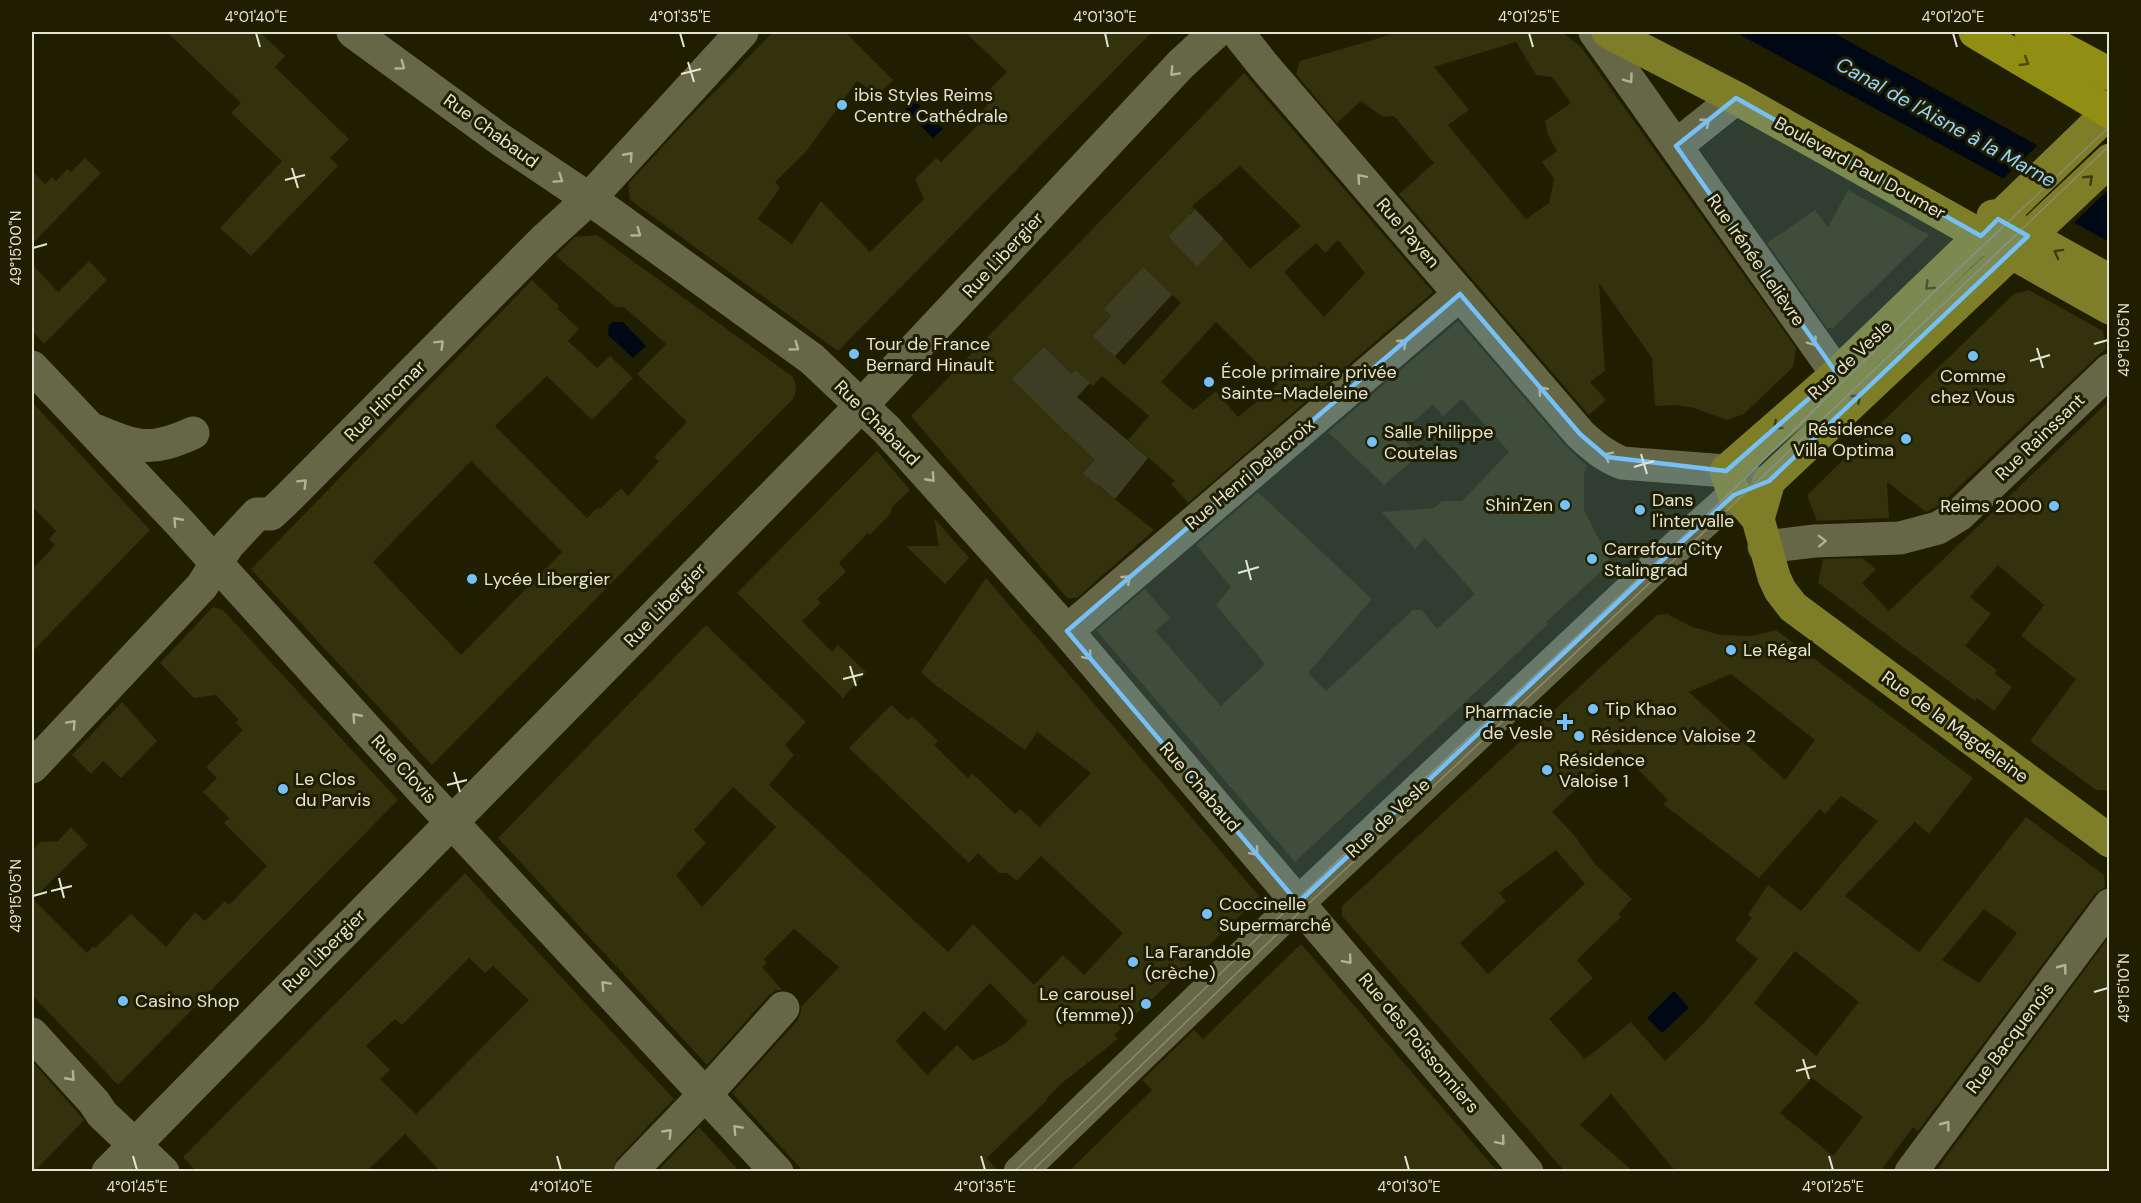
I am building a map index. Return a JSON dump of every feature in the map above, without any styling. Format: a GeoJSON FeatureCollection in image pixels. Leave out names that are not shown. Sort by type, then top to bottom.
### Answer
{"type":"FeatureCollection","features":[{"type":"Feature","properties":{"kind":"highway"},"geometry":{"type":"LineString","coordinates":[[1975,32],[2109,112]]}},
{"type":"Feature","properties":{"kind":"highway"},"geometry":{"type":"LineString","coordinates":[[2031,32],[2109,74]]}},
{"type":"Feature","properties":{"kind":"main road","name":"Boulevard Paul Doumer"},"geometry":{"type":"LineString","coordinates":[[1608,32],[1736,98],[2109,308]]}},
{"type":"Feature","properties":{"kind":"main road","name":"Boulevard Paul Doumer"},"geometry":{"type":"LineString","coordinates":[[1642,32],[1848,135],[2109,281]]}},
{"type":"Feature","properties":{"kind":"main road","name":"Rue de Vesle"},"geometry":{"type":"LineString","coordinates":[[1730,483],[1837,374],[2109,112]]}},
{"type":"Feature","properties":{"kind":"main road","name":"Rue de Vesle"},"geometry":{"type":"LineString","coordinates":[[1768,481],[2109,160]]}},
{"type":"Feature","properties":{"kind":"main road"},"geometry":{"type":"LineString","coordinates":[[1761,533],[1768,481]]}},
{"type":"Feature","properties":{"kind":"main road"},"geometry":{"type":"LineString","coordinates":[[1730,483],[1761,533]]}},
{"type":"Feature","properties":{"kind":"main road","name":"Rue de la Magdeleine"},"geometry":{"type":"LineString","coordinates":[[1761,533],[1780,590],[1793,607],[2109,841]]}},
{"type":"Feature","properties":{"kind":"street","name":"Rue Chabaud"},"geometry":{"type":"LineString","coordinates":[[353,32],[501,140],[589,199],[812,359],[862,405],[1067,631],[1304,909]]}},
{"type":"Feature","properties":{"kind":"street","name":"Rue Hincmar"},"geometry":{"type":"LineString","coordinates":[[32,767],[202,586],[228,545],[257,514],[271,514],[285,501],[543,241],[589,199],[742,32]]}},
{"type":"Feature","properties":{"kind":"street","name":"Rue Libergier"},"geometry":{"type":"LineString","coordinates":[[108,1172],[862,405],[1181,64],[1216,32]]}},
{"type":"Feature","properties":{"kind":"street","name":"Rue Payen"},"geometry":{"type":"LineString","coordinates":[[1237,32],[1580,434],[1607,457],[1622,463],[1730,483]]}},
{"type":"Feature","properties":{"kind":"street","name":"Rue Irénée Lelièvre"},"geometry":{"type":"LineString","coordinates":[[1595,32],[1837,374]]}},
{"type":"Feature","properties":{"kind":"street"},"geometry":{"type":"LineString","coordinates":[[1676,146],[1736,98]]}},
{"type":"Feature","properties":{"kind":"street","name":"Rue Henri Delacroix"},"geometry":{"type":"LineString","coordinates":[[1067,631],[1460,294]]}},
{"type":"Feature","properties":{"kind":"street","name":"Rue Clovis"},"geometry":{"type":"LineString","coordinates":[[32,367],[134,474],[777,1172]]}},
{"type":"Feature","properties":{"kind":"street","name":"Rue Rainssant"},"geometry":{"type":"LineString","coordinates":[[1761,533],[1815,541],[1900,538],[1938,528],[1959,515],[2109,370]]}},
{"type":"Feature","properties":{"kind":"street"},"geometry":{"type":"LineString","coordinates":[[88,427],[129,444],[154,447],[193,433]]}},
{"type":"Feature","properties":{"kind":"street","name":"Rue de Vesle"},"geometry":{"type":"LineString","coordinates":[[1020,1172],[1304,909],[1730,483],[1755,484],[1768,481]]}},
{"type":"Feature","properties":{"kind":"street","name":"Rue Bacquenois"},"geometry":{"type":"LineString","coordinates":[[1911,1172],[2109,905]]}},
{"type":"Feature","properties":{"kind":"street","name":"Rue des Poissonniers"},"geometry":{"type":"LineString","coordinates":[[1304,909],[1527,1172]]}},
{"type":"Feature","properties":{"kind":"street"},"geometry":{"type":"LineString","coordinates":[[630,1172],[705,1095],[783,1008]]}},
{"type":"Feature","properties":{"kind":"street"},"geometry":{"type":"LineString","coordinates":[[32,1034],[94,1102],[102,1114],[163,1172]]}},
{"type":"Feature","properties":{"kind":"highlighted area"},"geometry":{"type":"Polygon","coordinates":[[[1736,98],[1981,236],[1998,219],[2028,236],[1769,481],[1734,495],[1686,538],[1298,903],[1067,631],[1460,294],[1580,434],[1607,457],[1726,471],[1837,374],[1676,146],[1736,98]]]}},
{"type":"Feature","properties":{"kind":"shaded area"},"geometry":{"type":"Polygon","coordinates":[[[1180,205],[1190,215],[1195,209],[1224,239],[1077,397],[1148,458],[1115,499],[1098,485],[1090,492],[1069,488],[1094,460],[1011,379],[1044,346],[1071,374],[1078,367],[1066,355],[1111,316],[1103,309],[1122,279],[1165,249],[1172,241],[1159,227],[1180,205]]]}},
{"type":"Feature","properties":{"kind":"water","name":"Canal de l'Aisne à la Marne"},"geometry":{"type":"Polygon","coordinates":[[[1735,32],[1832,32],[2109,185],[2109,242],[2006,180],[1735,32]]]}},
{"type":"Feature","properties":{"kind":"water"},"geometry":{"type":"Polygon","coordinates":[[[915,101],[943,129],[933,138],[905,110],[915,101]]]}},
{"type":"Feature","properties":{"kind":"water"},"geometry":{"type":"Polygon","coordinates":[[[613,322],[623,322],[646,346],[633,358],[608,335],[609,325],[613,322]]]}},
{"type":"Feature","properties":{"kind":"water"},"geometry":{"type":"Polygon","coordinates":[[[1674,991],[1689,1008],[1662,1033],[1647,1018],[1674,991]]]}},
{"type":"Feature","properties":{"kind":"pier"},"geometry":{"type":"Polygon","coordinates":[[[2040,143],[2110,182],[2109,189],[2072,225],[2001,181],[2040,143]]]}},
{"type":"Feature","properties":{"kind":"building"},"geometry":{"type":"Polygon","coordinates":[[[167,32],[260,32],[285,56],[275,67],[349,139],[330,158],[338,166],[251,256],[220,228],[282,161],[231,113],[241,103],[167,32]]]}},
{"type":"Feature","properties":{"kind":"building"},"geometry":{"type":"Polygon","coordinates":[[[773,32],[845,32],[893,80],[878,95],[857,81],[806,152],[775,182],[780,188],[758,219],[792,244],[821,201],[870,252],[924,199],[915,179],[936,158],[941,162],[982,121],[977,116],[987,106],[984,95],[1007,72],[965,32],[1152,32],[838,351],[630,200],[628,184],[773,32]]]}},
{"type":"Feature","properties":{"kind":"building"},"geometry":{"type":"Polygon","coordinates":[[[1400,32],[1562,32],[1581,47],[1796,348],[1793,367],[1744,414],[1727,420],[1694,408],[1675,405],[1655,406],[1652,358],[1599,283],[1605,371],[1590,382],[1606,400],[1589,415],[1399,194],[1434,163],[1394,116],[1383,117],[1361,101],[1337,123],[1296,74],[1300,61],[1400,32]],[[1516,42],[1434,67],[1469,110],[1448,125],[1526,219],[1549,203],[1554,179],[1542,162],[1557,151],[1548,135],[1545,121],[1571,103],[1552,77],[1536,75],[1516,42]]]}},
{"type":"Feature","properties":{"kind":"building"},"geometry":{"type":"Polygon","coordinates":[[[1244,73],[1433,292],[1188,503],[1171,484],[1175,481],[1128,440],[1149,416],[1102,376],[1093,386],[1075,370],[1071,374],[1044,346],[1011,379],[1094,460],[1082,473],[1154,530],[1077,598],[1067,598],[911,416],[1244,73]],[[1240,166],[1192,206],[1195,209],[1168,237],[1197,267],[1224,239],[1250,269],[1301,226],[1240,166]],[[1338,240],[1325,253],[1316,243],[1284,272],[1324,317],[1365,273],[1338,240]],[[1143,267],[1104,309],[1111,316],[1093,336],[1124,365],[1181,303],[1143,267]],[[1216,322],[1161,382],[1193,410],[1216,391],[1238,417],[1278,384],[1216,322]]]}},
{"type":"Feature","properties":{"kind":"building"},"geometry":{"type":"Polygon","coordinates":[[[85,158],[101,173],[32,244],[32,171],[45,184],[52,177],[56,181],[67,169],[71,172],[85,158]]]}},
{"type":"Feature","properties":{"kind":"building"},"geometry":{"type":"Polygon","coordinates":[[[1848,190],[1929,235],[1833,328],[1827,328],[1767,243],[1815,210],[1828,228],[1848,190]]]}},
{"type":"Feature","properties":{"kind":"building"},"geometry":{"type":"Polygon","coordinates":[[[597,235],[793,377],[796,386],[795,394],[793,399],[432,765],[251,569],[532,280],[579,329],[568,341],[597,368],[610,356],[633,378],[592,420],[547,376],[495,426],[587,518],[598,507],[600,509],[621,488],[628,496],[659,461],[654,457],[687,422],[637,374],[666,344],[624,307],[616,307],[556,256],[575,237],[597,235]],[[471,461],[373,562],[461,655],[562,552],[471,461]]]}},
{"type":"Feature","properties":{"kind":"building"},"geometry":{"type":"Polygon","coordinates":[[[89,261],[107,280],[44,344],[32,331],[32,264],[58,292],[89,261]]]}},
{"type":"Feature","properties":{"kind":"building"},"geometry":{"type":"Polygon","coordinates":[[[2029,290],[2103,331],[2106,348],[1941,504],[1926,512],[1887,482],[1889,518],[1817,521],[1807,495],[2014,294],[2029,290]]]}},
{"type":"Feature","properties":{"kind":"building"},"geometry":{"type":"Polygon","coordinates":[[[1458,321],[1566,446],[1587,466],[1584,474],[1584,510],[1609,559],[1606,567],[1546,622],[1548,624],[1295,862],[1096,630],[1145,589],[1170,618],[1155,631],[1221,706],[1265,664],[1216,605],[1231,587],[1196,545],[1258,492],[1372,599],[1308,673],[1326,691],[1413,610],[1422,610],[1437,629],[1475,594],[1425,538],[1415,549],[1382,512],[1434,508],[1442,501],[1462,501],[1509,452],[1462,399],[1443,416],[1433,405],[1399,434],[1418,456],[1384,485],[1328,432],[1458,321]]]}},
{"type":"Feature","properties":{"kind":"building"},"geometry":{"type":"Polygon","coordinates":[[[2109,401],[2109,790],[2096,790],[2030,741],[2076,679],[2021,636],[2044,605],[1998,565],[1970,597],[1991,614],[1965,646],[1997,670],[1995,674],[2012,687],[1994,711],[1977,698],[1975,701],[1818,583],[1823,559],[1862,558],[1876,569],[1862,583],[1889,611],[2109,401]]]}},
{"type":"Feature","properties":{"kind":"building"},"geometry":{"type":"Polygon","coordinates":[[[32,402],[150,530],[32,652],[32,570],[55,545],[49,539],[56,531],[32,506],[32,402]]]}},
{"type":"Feature","properties":{"kind":"building"},"geometry":{"type":"Polygon","coordinates":[[[877,451],[910,490],[892,507],[891,513],[870,535],[868,533],[839,563],[846,572],[817,599],[821,603],[802,621],[832,652],[838,645],[866,672],[843,698],[737,593],[877,451]]]}},
{"type":"Feature","properties":{"kind":"building"},"geometry":{"type":"Polygon","coordinates":[[[934,518],[969,558],[945,584],[906,546],[939,546],[934,518]]]}},
{"type":"Feature","properties":{"kind":"building"},"geometry":{"type":"Polygon","coordinates":[[[986,578],[1260,897],[1114,1035],[1118,1039],[1062,1083],[987,1158],[999,1172],[804,1172],[732,1093],[797,1021],[801,1007],[839,967],[794,929],[764,959],[767,963],[762,967],[782,990],[769,995],[707,1065],[498,838],[706,625],[806,722],[785,745],[794,755],[769,785],[948,952],[973,924],[1034,985],[1063,955],[1084,975],[1123,933],[1041,856],[1017,881],[1007,873],[999,873],[978,853],[969,863],[849,748],[891,705],[908,720],[912,716],[938,741],[934,745],[968,778],[972,773],[1015,814],[1021,809],[1039,827],[1091,773],[1037,732],[1025,750],[935,685],[921,672],[986,578]],[[733,787],[694,830],[706,843],[676,875],[702,907],[776,827],[733,787]],[[990,983],[945,1031],[924,1011],[896,1041],[927,1075],[957,1045],[973,1061],[1007,1042],[1028,1022],[990,983]]]}},
{"type":"Feature","properties":{"kind":"building"},"geometry":{"type":"Polygon","coordinates":[[[213,607],[223,610],[398,800],[118,1085],[32,995],[32,851],[40,842],[58,841],[71,827],[88,845],[33,899],[87,953],[131,914],[166,947],[195,912],[205,921],[225,901],[229,905],[267,866],[224,823],[229,818],[203,792],[217,778],[206,767],[243,730],[235,722],[239,720],[216,695],[194,698],[160,663],[213,607]]]}},
{"type":"Feature","properties":{"kind":"building"},"geometry":{"type":"Polygon","coordinates":[[[1667,614],[1690,626],[1721,635],[1752,636],[1776,630],[1973,778],[1929,834],[1915,822],[1845,896],[1919,952],[2026,817],[2104,875],[2105,887],[2095,894],[1918,1131],[1913,1127],[1880,1172],[1676,1172],[1611,1094],[1580,1125],[1634,1172],[1565,1172],[1342,916],[1342,906],[1657,615],[1667,614]],[[1731,674],[1689,692],[1785,780],[1815,740],[1731,674]],[[1618,749],[1552,812],[1574,835],[1595,864],[1632,899],[1618,914],[1621,917],[1577,960],[1593,978],[1549,1019],[1585,1059],[1631,1022],[1665,1061],[1704,1023],[1758,959],[1735,940],[1752,918],[1748,915],[1768,885],[1801,911],[1878,821],[1841,796],[1825,814],[1820,809],[1759,878],[1663,804],[1668,800],[1618,749]],[[1556,850],[1499,893],[1506,901],[1460,943],[1488,974],[1585,884],[1556,850]],[[1984,909],[1942,960],[1979,983],[2017,933],[1984,909]],[[1795,951],[1754,1003],[1816,1056],[1859,1002],[1795,951]],[[1812,1078],[1780,1113],[1833,1156],[1863,1117],[1812,1078]]]}},
{"type":"Feature","properties":{"kind":"building"},"geometry":{"type":"Polygon","coordinates":[[[122,702],[157,741],[121,778],[103,761],[91,774],[72,755],[122,702]]]}},
{"type":"Feature","properties":{"kind":"building"},"geometry":{"type":"Polygon","coordinates":[[[465,873],[674,1099],[617,1159],[612,1172],[441,1172],[405,1134],[366,1172],[197,1172],[183,1157],[465,873]],[[469,958],[402,1025],[395,1019],[366,1046],[390,1070],[380,1079],[416,1114],[529,1000],[493,966],[485,973],[469,958]]]}},
{"type":"Feature","properties":{"kind":"building"},"geometry":{"type":"Polygon","coordinates":[[[2109,937],[2109,1172],[1936,1172],[1949,1153],[2109,937]]]}},
{"type":"Feature","properties":{"kind":"building"},"geometry":{"type":"Polygon","coordinates":[[[1301,944],[1498,1172],[1068,1172],[1152,1090],[1142,1080],[1194,1030],[1203,1039],[1301,944]]]}},
{"type":"Feature","properties":{"kind":"building"},"geometry":{"type":"Polygon","coordinates":[[[32,1061],[84,1120],[34,1172],[32,1172],[32,1061]]]}},
{"type":"Feature","properties":{"kind":"building"},"geometry":{"type":"Polygon","coordinates":[[[699,1127],[740,1172],[657,1172],[699,1127]]]}},
{"type":"Feature","properties":{"kind":"tram line"},"geometry":{"type":"LineString","coordinates":[[1014,1172],[1351,848],[1733,490],[1937,289],[2110,126]]}},
{"type":"Feature","properties":{"kind":"tram line"},"geometry":{"type":"LineString","coordinates":[[1031,1172],[1304,908],[1740,498],[2110,145]]}},
{"type":"Feature","properties":{"kind":"place","name":"ibis Styles Reims Centre Cathédrale"},"geometry":{"type":"Point","coordinates":[842,105]}},
{"type":"Feature","properties":{"kind":"place","name":"Tour de France Bernard Hinault"},"geometry":{"type":"Point","coordinates":[854,354]}},
{"type":"Feature","properties":{"kind":"place","name":"Comme chez Vous"},"geometry":{"type":"Point","coordinates":[1973,356]}},
{"type":"Feature","properties":{"kind":"place","name":"École primaire privée Sainte-Madeleine"},"geometry":{"type":"Point","coordinates":[1209,382]}},
{"type":"Feature","properties":{"kind":"place","name":"Résidence Villa Optima"},"geometry":{"type":"Point","coordinates":[1906,439]}},
{"type":"Feature","properties":{"kind":"place","name":"Salle Philippe Coutelas"},"geometry":{"type":"Point","coordinates":[1372,442]}},
{"type":"Feature","properties":{"kind":"place","name":"Shin'Zen"},"geometry":{"type":"Point","coordinates":[1565,505]}},
{"type":"Feature","properties":{"kind":"place","name":"Reims 2000"},"geometry":{"type":"Point","coordinates":[2054,506]}},
{"type":"Feature","properties":{"kind":"place","name":"Dans l'intervalle"},"geometry":{"type":"Point","coordinates":[1640,510]}},
{"type":"Feature","properties":{"kind":"place","name":"Carrefour City Stalingrad"},"geometry":{"type":"Point","coordinates":[1592,559]}},
{"type":"Feature","properties":{"kind":"place","name":"Lycée Libergier"},"geometry":{"type":"Point","coordinates":[472,579]}},
{"type":"Feature","properties":{"kind":"place","name":"Le Régal"},"geometry":{"type":"Point","coordinates":[1731,650]}},
{"type":"Feature","properties":{"kind":"place","name":"Tip Khao"},"geometry":{"type":"Point","coordinates":[1593,709]}},
{"type":"Feature","properties":{"kind":"place","name":"Pharmacie de Vesle"},"geometry":{"type":"Point","coordinates":[1565,722]}},
{"type":"Feature","properties":{"kind":"place","name":"Résidence Valoise 2"},"geometry":{"type":"Point","coordinates":[1579,736]}},
{"type":"Feature","properties":{"kind":"place","name":"Résidence Valoise 1"},"geometry":{"type":"Point","coordinates":[1547,770]}},
{"type":"Feature","properties":{"kind":"place","name":"Le Clos du Parvis"},"geometry":{"type":"Point","coordinates":[283,789]}},
{"type":"Feature","properties":{"kind":"place","name":"Coccinelle Supermarché"},"geometry":{"type":"Point","coordinates":[1207,914]}},
{"type":"Feature","properties":{"kind":"place","name":"La Farandole (crèche)"},"geometry":{"type":"Point","coordinates":[1133,962]}},
{"type":"Feature","properties":{"kind":"place","name":"Casino Shop"},"geometry":{"type":"Point","coordinates":[123,1001]}},
{"type":"Feature","properties":{"kind":"place","name":"Le carousel (femme))"},"geometry":{"type":"Point","coordinates":[1146,1004]}}]}
